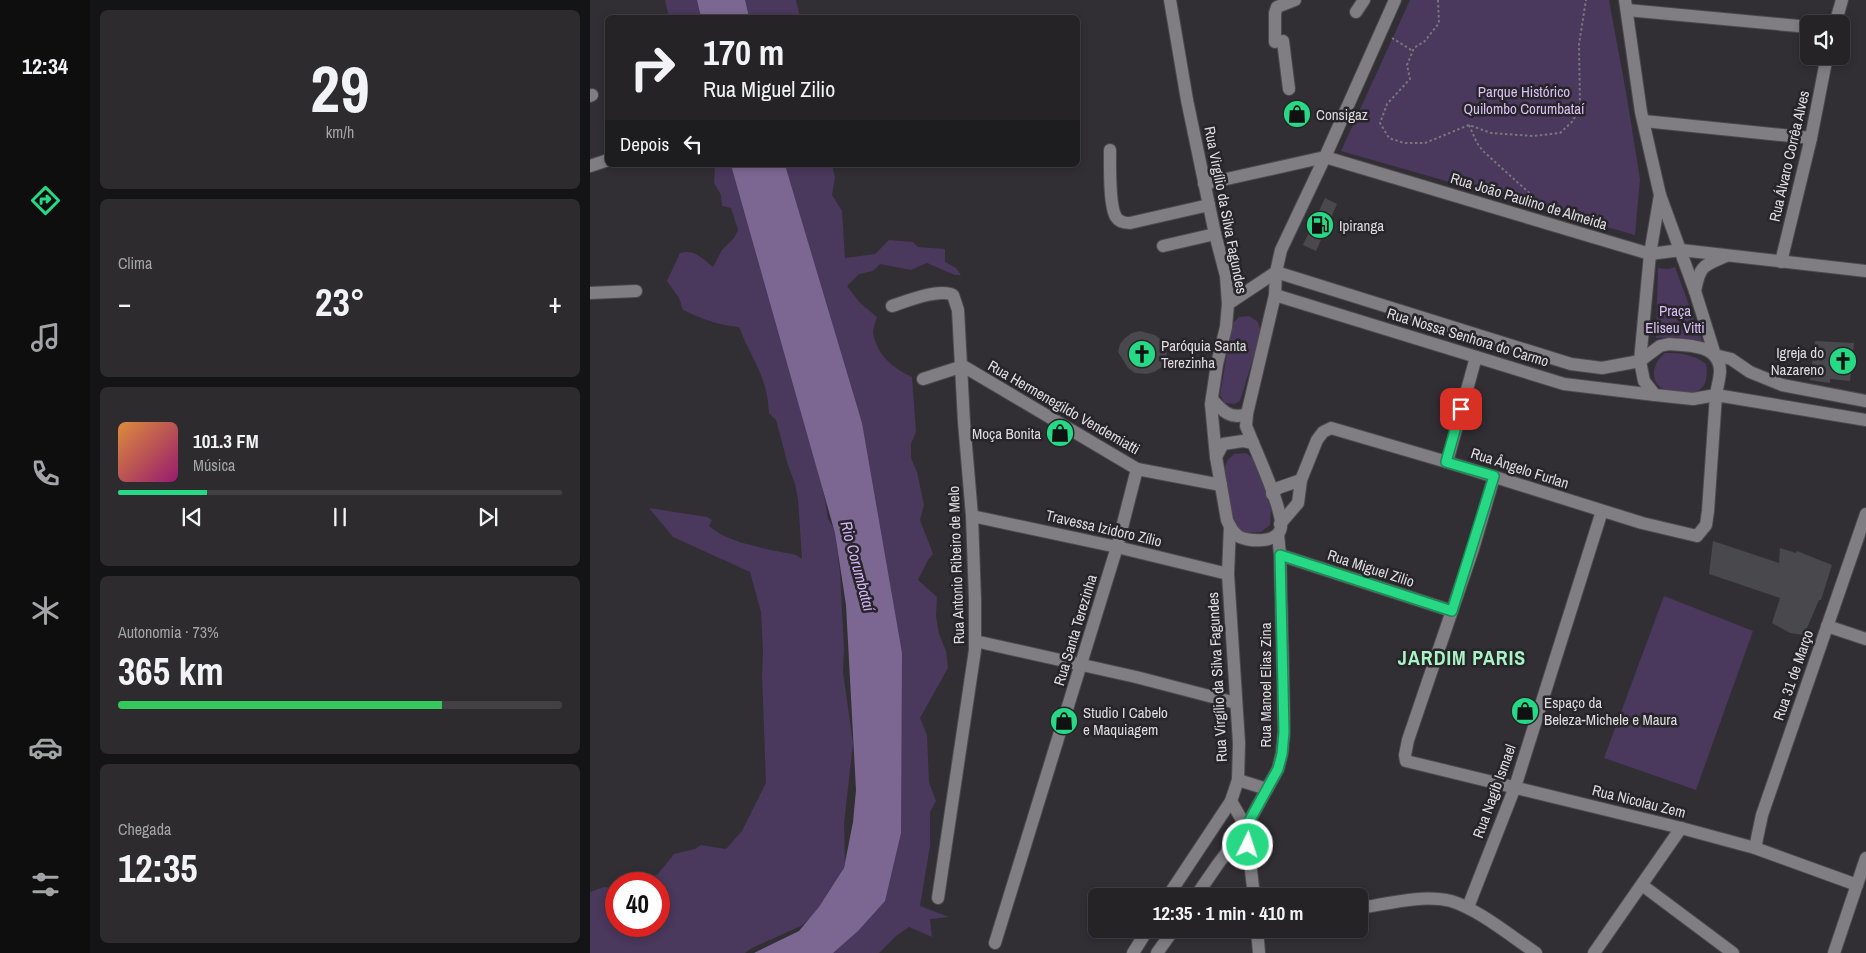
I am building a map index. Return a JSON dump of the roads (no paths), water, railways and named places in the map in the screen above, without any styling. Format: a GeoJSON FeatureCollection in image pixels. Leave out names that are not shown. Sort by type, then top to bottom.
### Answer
{"type":"FeatureCollection","features":[{"type":"Feature","properties":{"kind":"street","name":"Rua Virgílio da Silva Fagundes"},"geometry":{"type":"LineString","coordinates":[[1170,0],[1204,184],[1226,276],[1228,304],[1226,327],[1217,364],[1212,399],[1216,457],[1230,526],[1228,574],[1239,743],[1238,780],[1231,801],[1173,888]]}},
{"type":"Feature","properties":{"kind":"street"},"geometry":{"type":"LineString","coordinates":[[1289,89],[1275,13],[1277,6],[1295,0]]}},
{"type":"Feature","properties":{"kind":"street"},"geometry":{"type":"LineString","coordinates":[[1356,12],[1364,0]]}},
{"type":"Feature","properties":{"kind":"street"},"geometry":{"type":"LineString","coordinates":[[1212,399],[1228,414],[1237,416],[1247,414],[1275,295],[1276,272],[1281,250],[1325,158],[1395,0]]}},
{"type":"Feature","properties":{"kind":"street"},"geometry":{"type":"LineString","coordinates":[[1838,15],[1842,0]]}},
{"type":"Feature","properties":{"kind":"street"},"geometry":{"type":"LineString","coordinates":[[1716,394],[1720,368],[1695,291],[1660,196],[1634,69],[1626,5],[1800,26]]}},
{"type":"Feature","properties":{"kind":"street","name":"Rua Álvaro Corrêa Alves"},"geometry":{"type":"LineString","coordinates":[[1781,262],[1811,138],[1825,65]]}},
{"type":"Feature","properties":{"kind":"street"},"geometry":{"type":"LineString","coordinates":[[1644,121],[1811,138]]}},
{"type":"Feature","properties":{"kind":"street"},"geometry":{"type":"LineString","coordinates":[[1110,150],[1111,193],[1115,215],[1119,220],[1130,223],[1209,205]]}},
{"type":"Feature","properties":{"kind":"street"},"geometry":{"type":"LineString","coordinates":[[1204,184],[1325,158]]}},
{"type":"Feature","properties":{"kind":"street","name":"Rua João Paulino de Almeida"},"geometry":{"type":"LineString","coordinates":[[1325,158],[1650,254],[1680,250],[1866,271]]}},
{"type":"Feature","properties":{"kind":"street"},"geometry":{"type":"LineString","coordinates":[[590,166],[605,161]]}},
{"type":"Feature","properties":{"kind":"street"},"geometry":{"type":"LineString","coordinates":[[1660,196],[1650,254],[1640,361],[1644,381],[1654,395],[1694,399],[1716,394],[1866,420]]}},
{"type":"Feature","properties":{"kind":"street"},"geometry":{"type":"LineString","coordinates":[[1163,246],[1215,234]]}},
{"type":"Feature","properties":{"kind":"street"},"geometry":{"type":"LineString","coordinates":[[1695,291],[1698,275],[1704,266],[1726,256]]}},
{"type":"Feature","properties":{"kind":"street"},"geometry":{"type":"LineString","coordinates":[[1228,304],[1276,272]]}},
{"type":"Feature","properties":{"kind":"street","name":"Rua Nossa Senhora do Carmo"},"geometry":{"type":"LineString","coordinates":[[1276,272],[1571,364],[1602,368],[1640,361]]}},
{"type":"Feature","properties":{"kind":"street"},"geometry":{"type":"LineString","coordinates":[[590,292],[636,291]]}},
{"type":"Feature","properties":{"kind":"street","name":"Rua Antonio Ribeiro de Melo"},"geometry":{"type":"LineString","coordinates":[[892,306],[948,292],[953,295],[958,310],[963,366],[964,422],[972,516],[975,641],[956,788],[938,898]]}},
{"type":"Feature","properties":{"kind":"street","name":"Rua Nossa Senhora do Carmo"},"geometry":{"type":"LineString","coordinates":[[1275,295],[1564,384],[1654,395]]}},
{"type":"Feature","properties":{"kind":"street"},"geometry":{"type":"LineString","coordinates":[[1640,361],[1660,346],[1669,344],[1704,348],[1715,355],[1731,360],[1758,376],[1782,385],[1866,400]]}},
{"type":"Feature","properties":{"kind":"street"},"geometry":{"type":"LineString","coordinates":[[1446,462],[1476,356]]}},
{"type":"Feature","properties":{"kind":"street"},"geometry":{"type":"LineString","coordinates":[[923,379],[963,366]]}},
{"type":"Feature","properties":{"kind":"street","name":"Rua Hermenegildo Vendemiatti"},"geometry":{"type":"LineString","coordinates":[[963,366],[1137,469],[1221,485]]}},
{"type":"Feature","properties":{"kind":"street","name":"Rua Ângelo Furlan"},"geometry":{"type":"LineString","coordinates":[[1300,480],[1317,440],[1323,432],[1331,428],[1494,476],[1602,512],[1682,534],[1697,536],[1706,525],[1716,394]]}},
{"type":"Feature","properties":{"kind":"street","name":"Rua Manoel Elias Zina"},"geometry":{"type":"LineString","coordinates":[[1246,827],[1278,769],[1282,754],[1284,732],[1278,512],[1246,426],[1247,414]]}},
{"type":"Feature","properties":{"kind":"street"},"geometry":{"type":"LineString","coordinates":[[1216,457],[1223,444],[1244,441],[1253,444]]}},
{"type":"Feature","properties":{"kind":"street","name":"Rua Santa Terezinha"},"geometry":{"type":"LineString","coordinates":[[995,943],[1117,547],[1137,469]]}},
{"type":"Feature","properties":{"kind":"street"},"geometry":{"type":"LineString","coordinates":[[1452,611],[1494,476]]}},
{"type":"Feature","properties":{"kind":"street"},"geometry":{"type":"LineString","coordinates":[[1230,526],[1238,536],[1262,541],[1272,539],[1298,503],[1300,480],[1278,488],[1272,494]]}},
{"type":"Feature","properties":{"kind":"street","name":"Rua Nagib Ismael"},"geometry":{"type":"LineString","coordinates":[[1468,908],[1515,787],[1602,512]]}},
{"type":"Feature","properties":{"kind":"street","name":"Rua 31 de Março"},"geometry":{"type":"LineString","coordinates":[[1756,848],[1762,815],[1866,514]]}},
{"type":"Feature","properties":{"kind":"street","name":"Travessa Izidoro Zílio"},"geometry":{"type":"LineString","coordinates":[[972,516],[1117,547],[1228,574]]}},
{"type":"Feature","properties":{"kind":"street","name":"Rua Miguel Zilio"},"geometry":{"type":"LineString","coordinates":[[1280,555],[1452,611]]}},
{"type":"Feature","properties":{"kind":"street","name":"Rua Nicolau Zem"},"geometry":{"type":"LineString","coordinates":[[1452,611],[1408,740],[1405,758],[1408,763],[1515,787],[1756,848],[1857,885]]}},
{"type":"Feature","properties":{"kind":"street"},"geometry":{"type":"LineString","coordinates":[[1827,626],[1866,639]]}},
{"type":"Feature","properties":{"kind":"street"},"geometry":{"type":"LineString","coordinates":[[975,641],[1136,677],[1236,703]]}},
{"type":"Feature","properties":{"kind":"street"},"geometry":{"type":"LineString","coordinates":[[1238,780],[1267,789]]}},
{"type":"Feature","properties":{"kind":"street"},"geometry":{"type":"LineString","coordinates":[[1231,801],[1246,827],[1253,888]]}},
{"type":"Feature","properties":{"kind":"street"},"geometry":{"type":"LineString","coordinates":[[1202,888],[1246,827]]}},
{"type":"Feature","properties":{"kind":"street"},"geometry":{"type":"LineString","coordinates":[[1594,953],[1681,828]]}},
{"type":"Feature","properties":{"kind":"street"},"geometry":{"type":"LineString","coordinates":[[1834,953],[1866,858]]}},
{"type":"Feature","properties":{"kind":"street"},"geometry":{"type":"LineString","coordinates":[[1642,885],[1733,953]]}},
{"type":"Feature","properties":{"kind":"street"},"geometry":{"type":"LineString","coordinates":[[1368,907],[1419,900],[1438,899],[1450,901],[1468,908],[1536,953]]}},
{"type":"Feature","properties":{"kind":"street"},"geometry":{"type":"LineString","coordinates":[[1137,951],[1144,938]]}},
{"type":"Feature","properties":{"kind":"street"},"geometry":{"type":"LineString","coordinates":[[1157,953],[1168,938]]}},
{"type":"Feature","properties":{"kind":"street"},"geometry":{"type":"LineString","coordinates":[[1258,938],[1259,953]]}},
{"type":"Feature","properties":{"kind":"water"},"geometry":{"type":"Polygon","coordinates":[[[697,0],[745,0],[749,15],[701,15],[697,0]]]}},
{"type":"Feature","properties":{"kind":"water","name":"Rio Corumbataí"},"geometry":{"type":"Polygon","coordinates":[[[732,167],[786,167],[862,423],[902,653],[901,833],[885,901],[858,931],[833,953],[754,953],[799,931],[819,907],[844,868],[853,822],[856,790],[846,605],[835,533],[732,167]]]}},
{"type":"Feature","properties":{"kind":"place","name":"Consigaz"},"geometry":{"type":"Point","coordinates":[1297,114]}},
{"type":"Feature","properties":{"kind":"place","name":"Ipiranga"},"geometry":{"type":"Point","coordinates":[1320,225]}},
{"type":"Feature","properties":{"kind":"place","name":"Paróquia Santa Terezinha"},"geometry":{"type":"Point","coordinates":[1142,354]}},
{"type":"Feature","properties":{"kind":"place","name":"Igreja do Nazareno"},"geometry":{"type":"Point","coordinates":[1843,361]}},
{"type":"Feature","properties":{"kind":"place","name":"Moça Bonita"},"geometry":{"type":"Point","coordinates":[1060,433]}},
{"type":"Feature","properties":{"kind":"place","name":"Espaço da Beleza-Michele e Maura"},"geometry":{"type":"Point","coordinates":[1525,711]}},
{"type":"Feature","properties":{"kind":"place","name":"Studio I Cabelo e Maquiagem"},"geometry":{"type":"Point","coordinates":[1064,721]}},
{"type":"Feature","properties":{"kind":"district","name":"JARDIM PARIS"},"geometry":{"type":"Point","coordinates":[1462,657]}},
{"type":"Feature","properties":{"kind":"park label","name":"Parque Histórico Quilombo Corumbataí"},"geometry":{"type":"Point","coordinates":[1524,100]}},
{"type":"Feature","properties":{"kind":"park label","name":"Praça Eliseu Vitti"},"geometry":{"type":"Point","coordinates":[1675,318]}}]}
